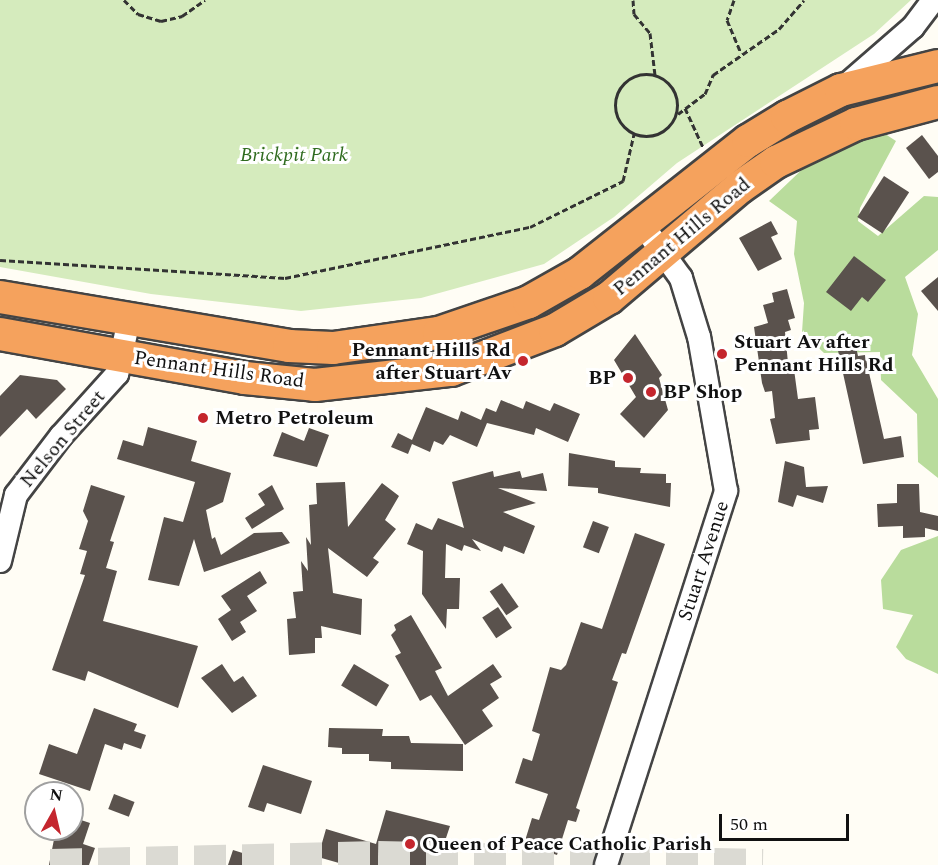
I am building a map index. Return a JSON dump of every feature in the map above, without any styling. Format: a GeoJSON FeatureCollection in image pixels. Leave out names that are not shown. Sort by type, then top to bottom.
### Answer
{"type":"FeatureCollection","features":[{"type":"Feature","properties":{"kind":"highway","name":"Pennant Hills Road"},"geometry":{"type":"LineString","coordinates":[[0,297],[289,346],[385,343],[439,333],[529,302],[580,273],[644,227],[748,141],[841,90],[938,66]]}},
{"type":"Feature","properties":{"kind":"highway","name":"Pennant Hills Road"},"geometry":{"type":"LineString","coordinates":[[0,334],[121,356],[315,384],[451,370],[555,330],[628,284],[740,187],[776,162],[856,124],[938,102]]}},
{"type":"Feature","properties":{"kind":"street"},"geometry":{"type":"LineString","coordinates":[[841,90],[913,27],[933,0]]}},
{"type":"Feature","properties":{"kind":"street","name":"Stuart Avenue"},"geometry":{"type":"LineString","coordinates":[[606,865],[726,491],[699,337],[681,278],[644,227]]}},
{"type":"Feature","properties":{"kind":"street","name":"Nelson Street"},"geometry":{"type":"LineString","coordinates":[[0,561],[16,495],[61,436],[117,375],[129,320]]}},
{"type":"Feature","properties":{"kind":"path"},"geometry":{"type":"LineString","coordinates":[[124,0],[138,14],[161,21],[182,16],[205,0]]}},
{"type":"Feature","properties":{"kind":"path"},"geometry":{"type":"LineString","coordinates":[[633,0],[634,14],[650,33],[655,75],[676,93],[677,115]]}},
{"type":"Feature","properties":{"kind":"path"},"geometry":{"type":"LineString","coordinates":[[734,0],[727,20],[741,53]]}},
{"type":"Feature","properties":{"kind":"path"},"geometry":{"type":"LineString","coordinates":[[634,134],[663,132],[677,115],[705,94],[712,75],[779,29],[804,0]]}},
{"type":"Feature","properties":{"kind":"path"},"geometry":{"type":"LineString","coordinates":[[634,134],[615,112],[617,92],[630,78],[655,75]]}},
{"type":"Feature","properties":{"kind":"path"},"geometry":{"type":"LineString","coordinates":[[685,108],[707,154]]}},
{"type":"Feature","properties":{"kind":"path"},"geometry":{"type":"LineString","coordinates":[[0,260],[285,279],[530,227],[622,181],[634,134]]}},
{"type":"Feature","properties":{"kind":"green space","name":"Brickpit Park"},"geometry":{"type":"Polygon","coordinates":[[[0,0],[911,0],[874,34],[677,163],[614,217],[544,264],[421,298],[301,311],[151,294],[0,267],[0,0]]]}},
{"type":"Feature","properties":{"kind":"green space"},"geometry":{"type":"Polygon","coordinates":[[[879,130],[896,141],[860,208],[858,221],[878,236],[924,196],[938,197],[938,250],[905,277],[918,314],[912,355],[938,399],[938,478],[918,462],[917,414],[881,380],[880,352],[824,353],[802,332],[804,303],[794,254],[797,221],[769,201],[834,139],[879,130]]]}},
{"type":"Feature","properties":{"kind":"green space"},"geometry":{"type":"Polygon","coordinates":[[[938,536],[938,674],[906,659],[896,647],[913,615],[883,609],[881,580],[901,550],[938,536]]]}},
{"type":"Feature","properties":{"kind":"building"},"geometry":{"type":"Polygon","coordinates":[[[922,135],[938,156],[938,172],[929,179],[906,148],[922,135]]]}},
{"type":"Feature","properties":{"kind":"building"},"geometry":{"type":"Polygon","coordinates":[[[884,176],[909,192],[882,233],[857,217],[884,176]]]}},
{"type":"Feature","properties":{"kind":"building"},"geometry":{"type":"Polygon","coordinates":[[[771,221],[778,234],[771,237],[782,259],[758,271],[739,238],[771,221]]]}},
{"type":"Feature","properties":{"kind":"building"},"geometry":{"type":"Polygon","coordinates":[[[854,256],[886,280],[868,302],[862,297],[851,311],[826,292],[854,256]]]}},
{"type":"Feature","properties":{"kind":"building"},"geometry":{"type":"Polygon","coordinates":[[[938,277],[938,311],[921,291],[938,277]]]}},
{"type":"Feature","properties":{"kind":"building"},"geometry":{"type":"Polygon","coordinates":[[[787,289],[795,318],[788,320],[791,330],[785,332],[788,363],[793,362],[798,399],[815,397],[819,429],[809,430],[810,440],[776,444],[770,419],[775,418],[772,391],[765,392],[762,383],[754,327],[768,323],[763,305],[774,302],[772,293],[787,289]]]}},
{"type":"Feature","properties":{"kind":"building"},"geometry":{"type":"Polygon","coordinates":[[[635,334],[662,375],[659,378],[668,410],[644,438],[620,414],[636,397],[614,360],[635,334]]]}},
{"type":"Feature","properties":{"kind":"building"},"geometry":{"type":"Polygon","coordinates":[[[855,342],[858,356],[865,355],[884,439],[901,436],[904,457],[863,464],[837,346],[855,342]]]}},
{"type":"Feature","properties":{"kind":"building"},"geometry":{"type":"Polygon","coordinates":[[[20,375],[57,380],[66,389],[36,419],[27,409],[0,437],[0,396],[20,375]]]}},
{"type":"Feature","properties":{"kind":"building"},"geometry":{"type":"Polygon","coordinates":[[[501,400],[523,409],[526,401],[550,411],[554,403],[580,414],[568,442],[536,428],[534,435],[487,423],[477,447],[450,435],[443,445],[434,441],[430,452],[412,444],[408,454],[391,447],[398,433],[412,440],[426,407],[458,420],[461,411],[481,420],[486,408],[496,412],[501,400]]]}},
{"type":"Feature","properties":{"kind":"building"},"geometry":{"type":"Polygon","coordinates":[[[148,427],[197,441],[191,461],[231,473],[223,502],[206,510],[212,539],[215,537],[221,555],[254,533],[282,532],[290,543],[204,572],[194,539],[179,586],[148,580],[164,517],[183,522],[195,482],[117,459],[123,440],[143,446],[148,427]]]}},
{"type":"Feature","properties":{"kind":"building"},"geometry":{"type":"Polygon","coordinates":[[[309,428],[329,435],[317,467],[273,456],[282,432],[304,441],[309,428]]]}},
{"type":"Feature","properties":{"kind":"building"},"geometry":{"type":"Polygon","coordinates":[[[569,453],[615,461],[615,467],[641,468],[640,473],[666,474],[666,483],[671,483],[670,507],[598,493],[598,488],[568,486],[569,453]]]}},
{"type":"Feature","properties":{"kind":"building"},"geometry":{"type":"Polygon","coordinates":[[[785,461],[804,467],[806,487],[828,486],[823,503],[797,495],[793,507],[778,502],[785,461]]]}},
{"type":"Feature","properties":{"kind":"building"},"geometry":{"type":"Polygon","coordinates":[[[493,471],[494,477],[520,471],[522,478],[543,473],[547,491],[498,488],[536,503],[503,512],[535,526],[524,554],[504,546],[502,552],[472,539],[481,551],[464,545],[462,551],[446,544],[445,578],[460,578],[459,609],[447,609],[446,629],[422,594],[423,551],[407,544],[416,523],[432,530],[438,518],[464,528],[452,482],[493,471]]]}},
{"type":"Feature","properties":{"kind":"building"},"geometry":{"type":"Polygon","coordinates":[[[345,482],[348,527],[382,483],[399,496],[385,520],[396,529],[373,558],[379,562],[367,577],[328,548],[333,593],[362,599],[361,635],[321,626],[322,638],[315,638],[315,653],[289,655],[287,619],[296,618],[293,592],[303,591],[301,561],[308,571],[306,537],[311,545],[309,505],[317,504],[316,483],[345,482]]]}},
{"type":"Feature","properties":{"kind":"building"},"geometry":{"type":"Polygon","coordinates":[[[897,484],[919,484],[920,512],[938,516],[938,531],[925,528],[925,537],[903,538],[903,526],[878,527],[877,504],[897,503],[897,484]]]}},
{"type":"Feature","properties":{"kind":"building"},"geometry":{"type":"Polygon","coordinates":[[[91,485],[125,496],[110,541],[114,542],[106,568],[117,571],[103,621],[198,646],[178,708],[88,671],[85,681],[52,670],[85,575],[80,574],[87,551],[79,549],[88,521],[83,511],[91,485]]]}},
{"type":"Feature","properties":{"kind":"building"},"geometry":{"type":"Polygon","coordinates":[[[272,485],[284,509],[252,529],[245,518],[265,505],[258,494],[272,485]]]}},
{"type":"Feature","properties":{"kind":"building"},"geometry":{"type":"Polygon","coordinates":[[[593,521],[609,527],[599,553],[583,547],[593,521]]]}},
{"type":"Feature","properties":{"kind":"building"},"geometry":{"type":"Polygon","coordinates":[[[635,533],[665,544],[626,654],[622,653],[612,680],[618,682],[576,808],[580,810],[576,822],[568,820],[557,855],[524,844],[532,818],[539,820],[548,794],[515,783],[523,758],[532,761],[540,734],[532,731],[550,667],[561,670],[566,665],[581,622],[602,629],[635,533]]]}},
{"type":"Feature","properties":{"kind":"building"},"geometry":{"type":"Polygon","coordinates":[[[260,571],[267,583],[247,596],[257,611],[240,622],[246,632],[232,641],[218,619],[231,610],[221,596],[260,571]]]}},
{"type":"Feature","properties":{"kind":"building"},"geometry":{"type":"Polygon","coordinates":[[[502,583],[519,607],[506,615],[490,592],[502,583]]]}},
{"type":"Feature","properties":{"kind":"building"},"geometry":{"type":"Polygon","coordinates":[[[498,607],[512,628],[496,638],[482,618],[498,607]]]}},
{"type":"Feature","properties":{"kind":"building"},"geometry":{"type":"Polygon","coordinates":[[[411,615],[442,668],[435,671],[448,696],[493,664],[502,677],[490,684],[499,698],[482,710],[493,726],[465,745],[431,695],[420,701],[395,656],[401,653],[391,635],[396,630],[394,625],[411,615]]]}},
{"type":"Feature","properties":{"kind":"building"},"geometry":{"type":"Polygon","coordinates":[[[222,664],[234,682],[243,676],[257,696],[232,713],[201,678],[222,664]]]}},
{"type":"Feature","properties":{"kind":"building"},"geometry":{"type":"Polygon","coordinates":[[[354,664],[389,685],[376,707],[341,685],[354,664]]]}},
{"type":"Feature","properties":{"kind":"building"},"geometry":{"type":"Polygon","coordinates":[[[94,708],[137,724],[134,731],[146,735],[141,749],[124,743],[122,750],[105,744],[90,791],[84,789],[84,781],[60,781],[39,774],[49,744],[77,754],[94,708]]]}},
{"type":"Feature","properties":{"kind":"building"},"geometry":{"type":"Polygon","coordinates":[[[329,728],[383,729],[382,736],[409,736],[411,743],[463,744],[463,771],[391,769],[391,762],[369,761],[369,754],[342,754],[342,748],[328,747],[329,728]]]}},
{"type":"Feature","properties":{"kind":"building"},"geometry":{"type":"Polygon","coordinates":[[[263,765],[312,781],[301,814],[267,803],[264,812],[248,807],[263,765]]]}},
{"type":"Feature","properties":{"kind":"building"},"geometry":{"type":"Polygon","coordinates":[[[114,794],[135,802],[129,817],[108,809],[114,794]]]}},
{"type":"Feature","properties":{"kind":"building","name":"Queen of Peace Catholic Parish"},"geometry":{"type":"Polygon","coordinates":[[[386,810],[450,826],[437,865],[346,865],[318,857],[326,829],[376,844],[386,810]]]}},
{"type":"Feature","properties":{"kind":"building"},"geometry":{"type":"Polygon","coordinates":[[[84,821],[90,823],[84,841],[84,821]]]}},
{"type":"Feature","properties":{"kind":"building"},"geometry":{"type":"Polygon","coordinates":[[[54,841],[84,841],[83,844],[95,848],[89,865],[49,865],[54,841]]]}},
{"type":"Feature","properties":{"kind":"building"},"geometry":{"type":"Polygon","coordinates":[[[233,850],[271,862],[270,865],[228,865],[233,850]]]}},
{"type":"Feature","properties":{"kind":"tunnel"},"geometry":{"type":"LineString","coordinates":[[50,865],[378,857],[763,865]]}},
{"type":"Feature","properties":{"kind":"place","name":"Stuart Av after Pennant Hills Rd"},"geometry":{"type":"Point","coordinates":[722,354]}},
{"type":"Feature","properties":{"kind":"place","name":"Pennant Hills Rd after Stuart Av"},"geometry":{"type":"Point","coordinates":[523,361]}},
{"type":"Feature","properties":{"kind":"place","name":"BP"},"geometry":{"type":"Point","coordinates":[628,378]}},
{"type":"Feature","properties":{"kind":"place","name":"BP Shop"},"geometry":{"type":"Point","coordinates":[651,392]}},
{"type":"Feature","properties":{"kind":"place","name":"Metro Petroleum"},"geometry":{"type":"Point","coordinates":[203,418]}},
{"type":"Feature","properties":{"kind":"place","name":"Queen of Peace Catholic Parish"},"geometry":{"type":"Point","coordinates":[410,844]}}]}
